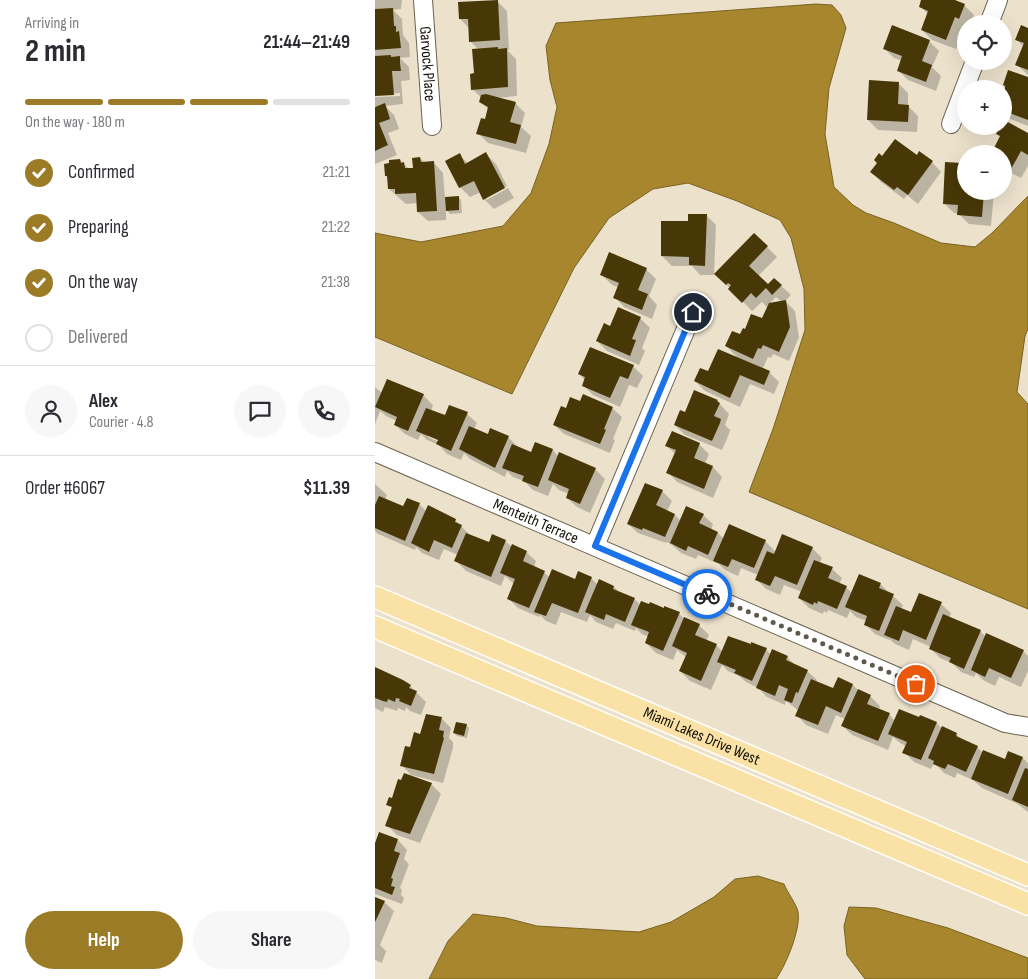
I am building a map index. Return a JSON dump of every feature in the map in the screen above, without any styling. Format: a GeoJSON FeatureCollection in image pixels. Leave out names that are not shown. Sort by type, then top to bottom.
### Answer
{"type":"FeatureCollection","features":[{"type":"Feature","properties":{"kind":"main road","name":"Miami Lakes Drive West"},"geometry":{"type":"LineString","coordinates":[[375,597],[1028,875]]}},
{"type":"Feature","properties":{"kind":"main road","name":"Miami Lakes Drive West"},"geometry":{"type":"LineString","coordinates":[[375,627],[1028,904]]}},
{"type":"Feature","properties":{"kind":"street","name":"Garvock Place"},"geometry":{"type":"LineString","coordinates":[[423,0],[431,126]]}},
{"type":"Feature","properties":{"kind":"street"},"geometry":{"type":"LineString","coordinates":[[993,15],[999,0]]}},
{"type":"Feature","properties":{"kind":"street"},"geometry":{"type":"LineString","coordinates":[[951,124],[972,70]]}},
{"type":"Feature","properties":{"kind":"street"},"geometry":{"type":"LineString","coordinates":[[595,546],[693,312]]}},
{"type":"Feature","properties":{"kind":"street","name":"Menteith Terrace"},"geometry":{"type":"LineString","coordinates":[[375,452],[1005,723],[1028,727]]}},
{"type":"Feature","properties":{"kind":"shaded area"},"geometry":{"type":"Polygon","coordinates":[[[816,4],[832,5],[841,15],[846,28],[829,88],[825,134],[834,187],[853,205],[866,213],[941,243],[975,247],[992,233],[1028,196],[1028,329],[1025,336],[1017,392],[1028,404],[1028,609],[749,492],[773,429],[805,330],[804,289],[791,238],[780,220],[737,201],[688,183],[653,189],[609,218],[574,268],[512,394],[375,337],[375,233],[421,242],[503,226],[531,193],[549,144],[557,107],[550,80],[546,46],[556,23],[816,4]]]}},
{"type":"Feature","properties":{"kind":"shaded area"},"geometry":{"type":"Polygon","coordinates":[[[758,876],[784,884],[798,912],[797,928],[792,947],[776,979],[429,979],[448,941],[473,914],[506,918],[537,926],[639,932],[671,922],[714,897],[735,879],[758,876]]]}},
{"type":"Feature","properties":{"kind":"shaded area"},"geometry":{"type":"Polygon","coordinates":[[[849,907],[876,908],[948,928],[1028,958],[1028,979],[865,979],[847,955],[844,926],[849,907]]]}},
{"type":"Feature","properties":{"kind":"building"},"geometry":{"type":"Polygon","coordinates":[[[498,0],[500,40],[469,42],[468,19],[459,19],[458,2],[498,0]]]}},
{"type":"Feature","properties":{"kind":"building"},"geometry":{"type":"Polygon","coordinates":[[[921,0],[955,0],[965,4],[961,15],[957,15],[957,18],[955,17],[946,40],[921,30],[928,11],[919,7],[921,0]]]}},
{"type":"Feature","properties":{"kind":"building"},"geometry":{"type":"Polygon","coordinates":[[[393,8],[394,26],[396,26],[396,32],[399,31],[401,48],[375,50],[375,9],[393,8]]]}},
{"type":"Feature","properties":{"kind":"building"},"geometry":{"type":"Polygon","coordinates":[[[892,25],[930,40],[922,61],[932,65],[926,82],[897,71],[902,56],[883,49],[892,25]]]}},
{"type":"Feature","properties":{"kind":"building"},"geometry":{"type":"Polygon","coordinates":[[[1021,25],[1028,28],[1028,70],[1015,65],[1024,43],[1015,40],[1021,25]]]}},
{"type":"Feature","properties":{"kind":"building"},"geometry":{"type":"Polygon","coordinates":[[[498,47],[498,49],[507,48],[508,87],[471,90],[470,74],[474,73],[472,49],[498,47]]]}},
{"type":"Feature","properties":{"kind":"building"},"geometry":{"type":"Polygon","coordinates":[[[391,55],[391,57],[400,56],[401,71],[392,71],[394,95],[375,96],[375,56],[391,55]]]}},
{"type":"Feature","properties":{"kind":"building"},"geometry":{"type":"Polygon","coordinates":[[[1008,70],[1028,77],[1028,120],[1012,114],[1012,80],[1005,80],[1008,70]]]}},
{"type":"Feature","properties":{"kind":"building"},"geometry":{"type":"Polygon","coordinates":[[[869,80],[899,82],[898,104],[909,105],[908,122],[867,120],[869,80]]]}},
{"type":"Feature","properties":{"kind":"building"},"geometry":{"type":"Polygon","coordinates":[[[486,94],[516,102],[510,122],[521,125],[516,144],[476,134],[481,118],[485,119],[488,107],[479,102],[481,95],[486,94]]]}},
{"type":"Feature","properties":{"kind":"building"},"geometry":{"type":"Polygon","coordinates":[[[385,103],[390,119],[379,123],[388,145],[375,151],[375,107],[385,103]]]}},
{"type":"Feature","properties":{"kind":"building"},"geometry":{"type":"Polygon","coordinates":[[[1012,124],[1028,133],[1028,155],[1021,151],[1012,167],[1012,145],[996,145],[1000,136],[998,135],[1012,135],[1012,124]]]}},
{"type":"Feature","properties":{"kind":"building"},"geometry":{"type":"Polygon","coordinates":[[[895,139],[917,155],[919,151],[933,161],[908,195],[897,187],[894,190],[870,172],[877,163],[874,160],[879,153],[882,156],[895,139]]]}},
{"type":"Feature","properties":{"kind":"building"},"geometry":{"type":"Polygon","coordinates":[[[486,152],[505,188],[483,200],[474,181],[459,188],[445,161],[460,153],[465,164],[486,152]]]}},
{"type":"Feature","properties":{"kind":"building"},"geometry":{"type":"Polygon","coordinates":[[[420,157],[421,162],[434,161],[437,211],[417,212],[416,193],[395,194],[395,189],[388,189],[384,164],[389,163],[389,160],[400,159],[401,163],[404,162],[405,168],[413,168],[412,158],[420,157]]]}},
{"type":"Feature","properties":{"kind":"building"},"geometry":{"type":"Polygon","coordinates":[[[945,162],[957,163],[957,200],[983,200],[982,217],[957,215],[958,205],[943,204],[945,162]]]}},
{"type":"Feature","properties":{"kind":"building"},"geometry":{"type":"Polygon","coordinates":[[[459,196],[459,210],[446,211],[445,197],[459,196]]]}},
{"type":"Feature","properties":{"kind":"building"},"geometry":{"type":"Polygon","coordinates":[[[688,214],[707,214],[705,266],[689,265],[689,257],[661,256],[661,221],[688,221],[688,214]]]}},
{"type":"Feature","properties":{"kind":"building"},"geometry":{"type":"Polygon","coordinates":[[[754,233],[768,246],[749,266],[768,284],[774,278],[782,285],[772,295],[766,288],[756,298],[751,293],[742,303],[728,289],[731,285],[728,283],[726,285],[714,274],[754,233]]]}},
{"type":"Feature","properties":{"kind":"building"},"geometry":{"type":"Polygon","coordinates":[[[609,252],[647,268],[638,290],[648,294],[642,310],[613,298],[619,283],[600,275],[609,252]]]}},
{"type":"Feature","properties":{"kind":"building"},"geometry":{"type":"Polygon","coordinates":[[[786,300],[790,327],[779,352],[763,345],[761,349],[758,348],[753,359],[725,346],[732,331],[740,334],[743,328],[745,329],[751,314],[762,318],[769,303],[786,300]]]}},
{"type":"Feature","properties":{"kind":"building"},"geometry":{"type":"Polygon","coordinates":[[[618,307],[641,317],[632,339],[636,340],[630,356],[596,341],[604,323],[610,326],[618,307]]]}},
{"type":"Feature","properties":{"kind":"building"},"geometry":{"type":"Polygon","coordinates":[[[590,347],[634,365],[628,379],[620,376],[610,398],[582,386],[585,377],[578,374],[590,347]]]}},
{"type":"Feature","properties":{"kind":"building"},"geometry":{"type":"Polygon","coordinates":[[[718,349],[770,371],[764,385],[740,375],[730,398],[694,381],[700,368],[708,371],[718,349]]]}},
{"type":"Feature","properties":{"kind":"building"},"geometry":{"type":"Polygon","coordinates":[[[387,379],[424,394],[408,431],[394,425],[397,417],[375,407],[387,379]]]}},
{"type":"Feature","properties":{"kind":"building"},"geometry":{"type":"Polygon","coordinates":[[[694,390],[718,400],[720,403],[714,416],[721,419],[712,441],[674,425],[680,410],[685,412],[694,390]]]}},
{"type":"Feature","properties":{"kind":"building"},"geometry":{"type":"Polygon","coordinates":[[[583,394],[613,407],[600,444],[553,425],[561,406],[566,408],[570,397],[580,401],[583,394]]]}},
{"type":"Feature","properties":{"kind":"building"},"geometry":{"type":"Polygon","coordinates":[[[449,405],[468,412],[451,451],[436,444],[438,440],[416,431],[426,408],[445,415],[449,405]]]}},
{"type":"Feature","properties":{"kind":"building"},"geometry":{"type":"Polygon","coordinates":[[[469,426],[488,434],[490,428],[509,436],[495,468],[459,449],[469,426]]]}},
{"type":"Feature","properties":{"kind":"building"},"geometry":{"type":"Polygon","coordinates":[[[672,431],[700,443],[694,458],[713,466],[704,489],[666,473],[676,450],[665,446],[672,431]]]}},
{"type":"Feature","properties":{"kind":"building"},"geometry":{"type":"Polygon","coordinates":[[[535,442],[553,449],[538,487],[522,481],[524,476],[502,468],[512,444],[531,452],[535,442]]]}},
{"type":"Feature","properties":{"kind":"building"},"geometry":{"type":"Polygon","coordinates":[[[559,452],[596,468],[580,504],[566,498],[569,489],[548,480],[559,452]]]}},
{"type":"Feature","properties":{"kind":"building"},"geometry":{"type":"Polygon","coordinates":[[[645,483],[663,490],[656,505],[675,514],[665,537],[627,524],[645,483]]]}},
{"type":"Feature","properties":{"kind":"building"},"geometry":{"type":"Polygon","coordinates":[[[379,496],[403,506],[407,498],[420,503],[405,541],[375,528],[375,505],[379,496]]]}},
{"type":"Feature","properties":{"kind":"building"},"geometry":{"type":"Polygon","coordinates":[[[428,505],[456,519],[455,522],[462,525],[452,548],[434,540],[429,552],[411,543],[428,505]]]}},
{"type":"Feature","properties":{"kind":"building"},"geometry":{"type":"Polygon","coordinates":[[[686,506],[704,514],[699,523],[718,532],[708,555],[688,546],[686,551],[670,543],[686,506]]]}},
{"type":"Feature","properties":{"kind":"building"},"geometry":{"type":"Polygon","coordinates":[[[729,524],[766,540],[754,568],[732,559],[728,567],[713,561],[729,524]]]}},
{"type":"Feature","properties":{"kind":"building"},"geometry":{"type":"Polygon","coordinates":[[[466,533],[489,542],[492,534],[506,540],[491,577],[454,561],[466,533]]]}},
{"type":"Feature","properties":{"kind":"building"},"geometry":{"type":"Polygon","coordinates":[[[782,534],[813,547],[797,585],[775,576],[770,586],[755,580],[767,551],[774,554],[782,534]]]}},
{"type":"Feature","properties":{"kind":"building"},"geometry":{"type":"Polygon","coordinates":[[[512,544],[527,551],[523,561],[545,571],[529,608],[507,599],[515,579],[500,573],[512,544]]]}},
{"type":"Feature","properties":{"kind":"building"},"geometry":{"type":"Polygon","coordinates":[[[814,560],[833,567],[828,578],[847,586],[837,609],[818,601],[817,604],[814,602],[813,605],[798,598],[814,560]]]}},
{"type":"Feature","properties":{"kind":"building"},"geometry":{"type":"Polygon","coordinates":[[[552,569],[575,579],[578,571],[592,577],[578,613],[552,603],[546,616],[534,612],[552,569]]]}},
{"type":"Feature","properties":{"kind":"building"},"geometry":{"type":"Polygon","coordinates":[[[859,574],[881,583],[879,588],[894,594],[879,631],[864,625],[867,616],[845,607],[859,574]]]}},
{"type":"Feature","properties":{"kind":"building"},"geometry":{"type":"Polygon","coordinates":[[[599,579],[614,586],[613,589],[635,598],[625,622],[606,614],[604,620],[585,612],[599,579]]]}},
{"type":"Feature","properties":{"kind":"building"},"geometry":{"type":"Polygon","coordinates":[[[919,593],[942,602],[926,640],[903,630],[899,641],[884,635],[896,606],[911,612],[919,593]]]}},
{"type":"Feature","properties":{"kind":"building"},"geometry":{"type":"Polygon","coordinates":[[[641,601],[680,612],[663,651],[645,643],[649,632],[631,625],[641,601]]]}},
{"type":"Feature","properties":{"kind":"building"},"geometry":{"type":"Polygon","coordinates":[[[943,614],[981,630],[964,669],[949,662],[951,658],[929,649],[943,614]]]}},
{"type":"Feature","properties":{"kind":"building"},"geometry":{"type":"Polygon","coordinates":[[[684,617],[700,624],[695,635],[717,644],[701,681],[679,671],[687,653],[672,646],[684,617]]]}},
{"type":"Feature","properties":{"kind":"building"},"geometry":{"type":"Polygon","coordinates":[[[986,633],[1024,650],[1011,678],[989,668],[985,677],[971,670],[986,633]]]}},
{"type":"Feature","properties":{"kind":"building"},"geometry":{"type":"Polygon","coordinates":[[[728,636],[767,648],[752,681],[734,673],[736,670],[717,662],[728,636]]]}},
{"type":"Feature","properties":{"kind":"building"},"geometry":{"type":"Polygon","coordinates":[[[772,649],[788,656],[786,660],[808,670],[792,703],[784,700],[788,689],[779,685],[775,696],[756,688],[772,649]]]}},
{"type":"Feature","properties":{"kind":"building"},"geometry":{"type":"Polygon","coordinates":[[[375,667],[403,680],[411,685],[409,688],[417,691],[411,706],[396,698],[395,702],[388,699],[387,702],[375,698],[375,667]]]}},
{"type":"Feature","properties":{"kind":"building"},"geometry":{"type":"Polygon","coordinates":[[[838,677],[853,684],[841,713],[826,706],[818,725],[795,716],[811,679],[833,688],[838,677]]]}},
{"type":"Feature","properties":{"kind":"building"},"geometry":{"type":"Polygon","coordinates":[[[858,689],[871,695],[867,704],[890,713],[878,741],[841,726],[858,689]]]}},
{"type":"Feature","properties":{"kind":"building"},"geometry":{"type":"Polygon","coordinates":[[[899,709],[937,722],[921,760],[902,753],[907,742],[888,734],[899,709]]]}},
{"type":"Feature","properties":{"kind":"building"},"geometry":{"type":"Polygon","coordinates":[[[426,714],[442,717],[439,730],[444,731],[444,738],[434,774],[400,766],[405,746],[410,747],[414,732],[420,734],[426,714]]]}},
{"type":"Feature","properties":{"kind":"building"},"geometry":{"type":"Polygon","coordinates":[[[456,722],[467,724],[464,736],[453,733],[456,722]]]}},
{"type":"Feature","properties":{"kind":"building"},"geometry":{"type":"Polygon","coordinates":[[[942,726],[957,733],[956,736],[978,746],[966,772],[948,764],[945,769],[933,764],[934,761],[928,758],[942,726]]]}},
{"type":"Feature","properties":{"kind":"building"},"geometry":{"type":"Polygon","coordinates":[[[983,750],[1005,759],[1008,751],[1023,757],[1008,794],[971,779],[983,750]]]}},
{"type":"Feature","properties":{"kind":"building"},"geometry":{"type":"Polygon","coordinates":[[[1025,768],[1028,769],[1028,807],[1012,800],[1025,768]]]}},
{"type":"Feature","properties":{"kind":"building"},"geometry":{"type":"Polygon","coordinates":[[[404,773],[432,783],[410,834],[385,826],[392,807],[386,805],[389,797],[392,798],[398,779],[401,780],[404,773]]]}},
{"type":"Feature","properties":{"kind":"building"},"geometry":{"type":"Polygon","coordinates":[[[379,832],[398,839],[394,851],[400,853],[391,878],[393,879],[391,886],[395,887],[392,895],[375,888],[375,843],[379,832]]]}},
{"type":"Feature","properties":{"kind":"building"},"geometry":{"type":"Polygon","coordinates":[[[375,897],[385,901],[375,922],[375,897]]]}},
{"type":"Feature","properties":{"kind":"way so far"},"geometry":{"type":"LineString","coordinates":[[707,594],[916,684]]}},
{"type":"Feature","properties":{"kind":"route"},"geometry":{"type":"LineString","coordinates":[[693,312],[595,546],[707,594]]}}]}
